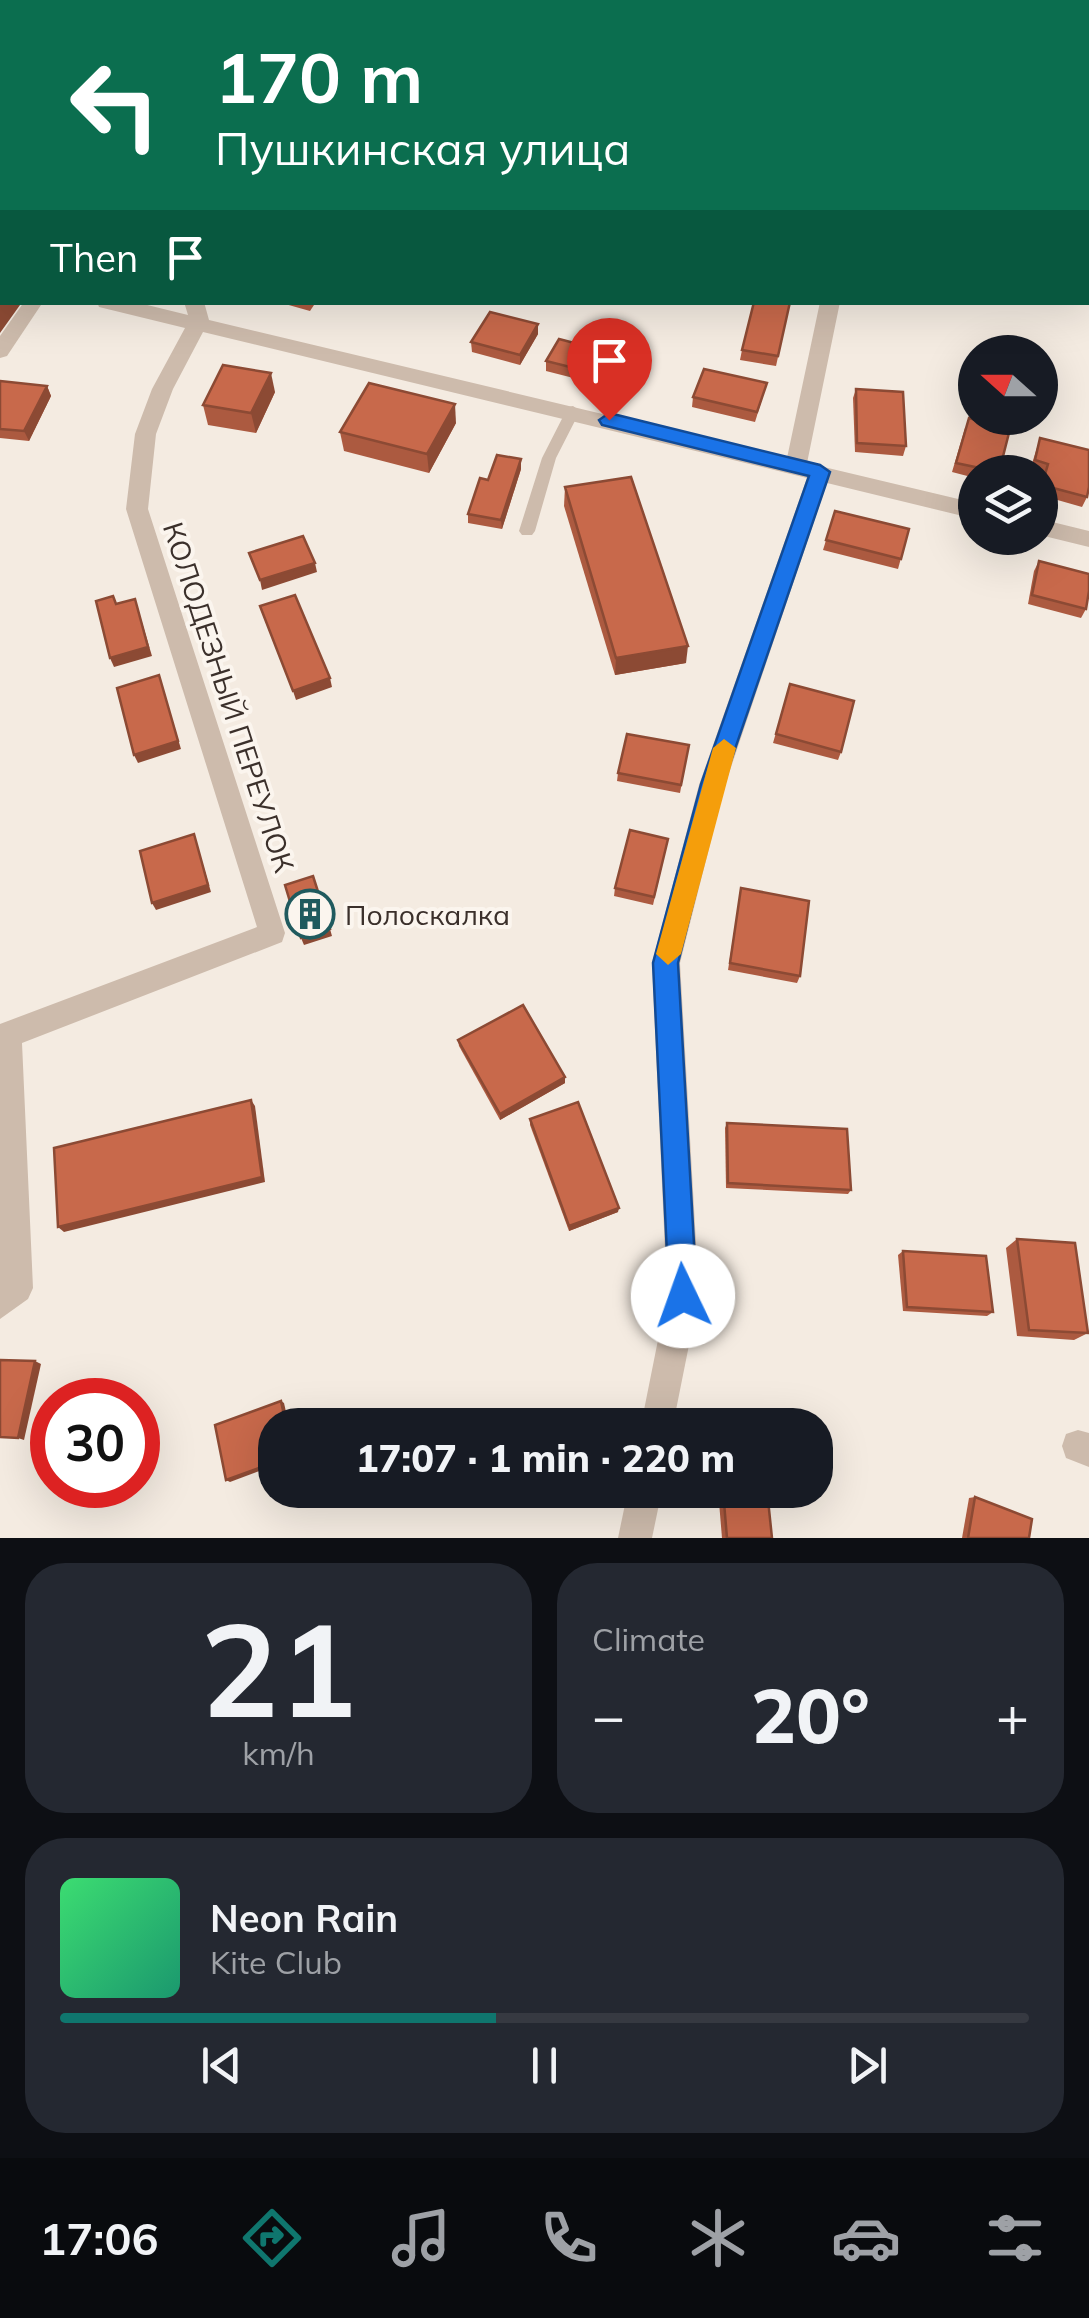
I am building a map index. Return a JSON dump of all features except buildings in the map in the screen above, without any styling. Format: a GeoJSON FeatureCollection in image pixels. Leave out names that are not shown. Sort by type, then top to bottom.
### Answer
{"type":"FeatureCollection","features":[{"type":"Feature","properties":{"kind":"street"},"geometry":{"type":"LineString","coordinates":[[0,351],[32,305]]}},
{"type":"Feature","properties":{"kind":"street"},"geometry":{"type":"LineString","coordinates":[[133,305],[196,312],[958,507]]}},
{"type":"Feature","properties":{"kind":"street"},"geometry":{"type":"LineString","coordinates":[[661,1408],[683,1296],[666,963],[712,784],[808,469],[830,305]]}},
{"type":"Feature","properties":{"kind":"street","name":"КОЛОДЕЗНЫЙ ПЕРЕУЛОК"},"geometry":{"type":"LineString","coordinates":[[4,1036],[272,933],[137,509],[135,470],[143,433],[196,312]]}},
{"type":"Feature","properties":{"kind":"street"},"geometry":{"type":"LineString","coordinates":[[1058,532],[1089,540]]}},
{"type":"Feature","properties":{"kind":"street"},"geometry":{"type":"LineString","coordinates":[[0,1302],[17,1288],[4,1036]]}},
{"type":"Feature","properties":{"kind":"street"},"geometry":{"type":"LineString","coordinates":[[635,1538],[641,1508]]}},
{"type":"Feature","properties":{"kind":"lane"},"geometry":{"type":"LineString","coordinates":[[527,531],[549,458],[573,411]]}},
{"type":"Feature","properties":{"kind":"slow traffic"},"geometry":{"type":"LineString","coordinates":[[668,954],[724,748]]}},
{"type":"Feature","properties":{"kind":"place","name":"Полоскалка"},"geometry":{"type":"Point","coordinates":[310,914]}},
{"type":"Feature","properties":{"kind":"route"},"geometry":{"type":"LineString","coordinates":[[609,420],[820,472],[712,784],[666,963],[683,1296]]}}]}
